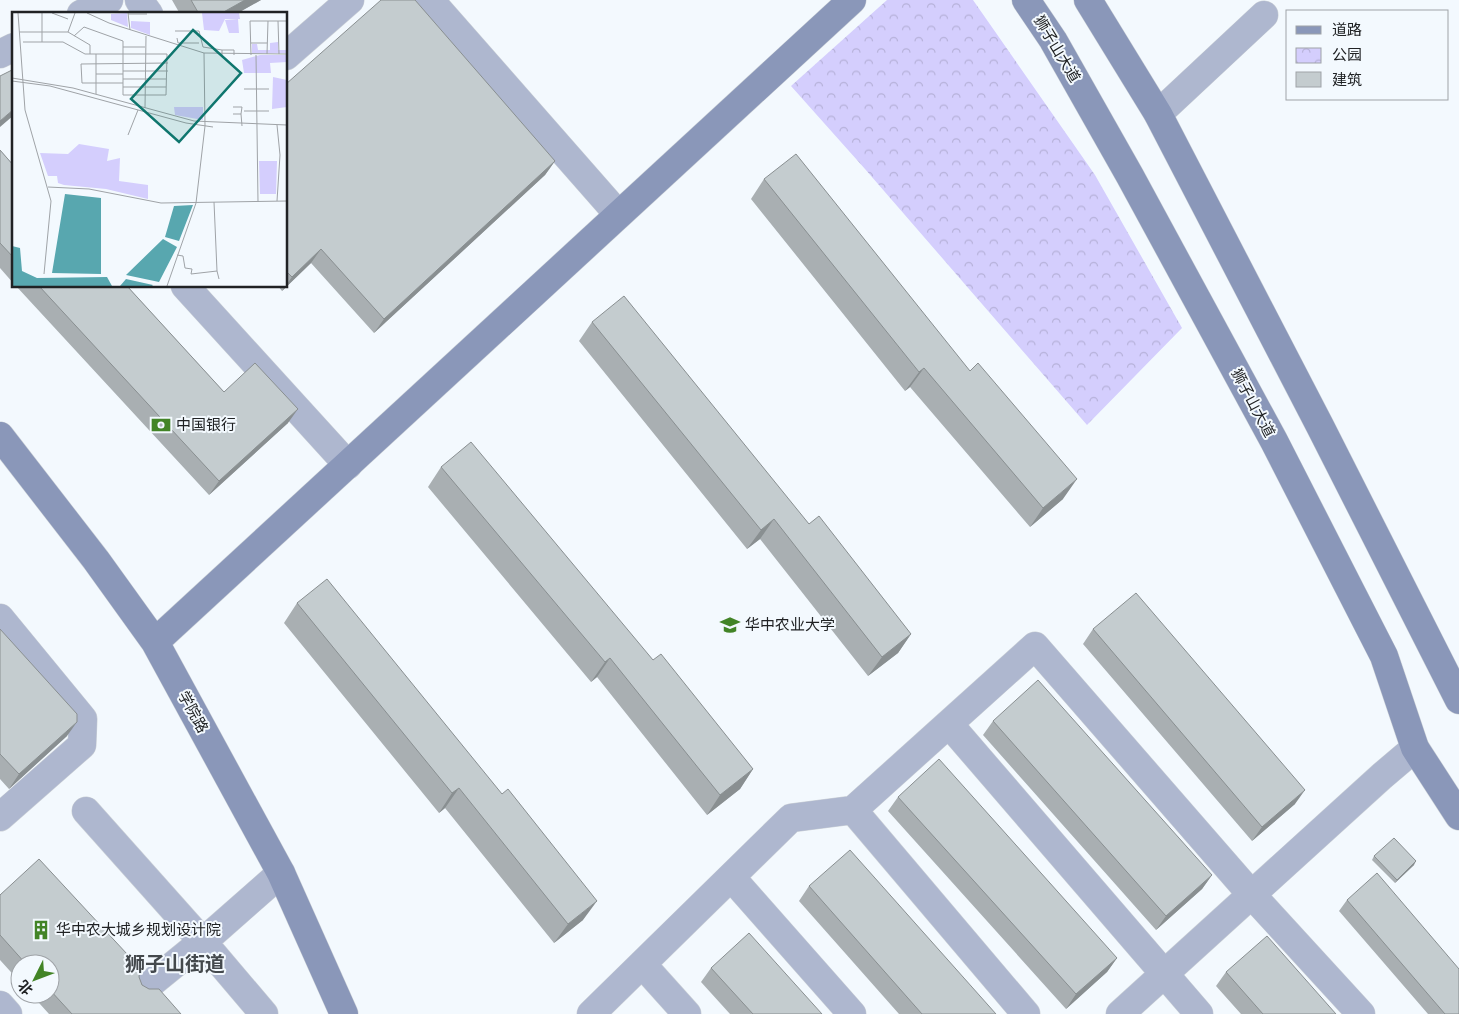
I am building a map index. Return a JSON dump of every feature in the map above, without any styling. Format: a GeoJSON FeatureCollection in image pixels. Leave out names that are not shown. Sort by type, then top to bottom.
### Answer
{"type":"FeatureCollection","features":[{"type":"Feature","properties":{"kind":"street"},"geometry":{"type":"LineString","coordinates":[[85,12],[109,0]]}},
{"type":"Feature","properties":{"kind":"street"},"geometry":{"type":"LineString","coordinates":[[140,0],[148,12]]}},
{"type":"Feature","properties":{"kind":"street"},"geometry":{"type":"LineString","coordinates":[[288,54],[350,0]]}},
{"type":"Feature","properties":{"kind":"street"},"geometry":{"type":"LineString","coordinates":[[430,0],[618,214]]}},
{"type":"Feature","properties":{"kind":"street"},"geometry":{"type":"LineString","coordinates":[[155,642],[852,0]]}},
{"type":"Feature","properties":{"kind":"street","name":"狮子山大道"},"geometry":{"type":"LineString","coordinates":[[1026,0],[1052,40],[1130,176],[1274,441],[1384,656],[1416,748],[1459,816]]}},
{"type":"Feature","properties":{"kind":"street"},"geometry":{"type":"LineString","coordinates":[[1088,0],[1158,114],[1320,426],[1459,700]]}},
{"type":"Feature","properties":{"kind":"street"},"geometry":{"type":"LineString","coordinates":[[1158,114],[1264,15]]}},
{"type":"Feature","properties":{"kind":"street"},"geometry":{"type":"LineString","coordinates":[[0,54],[12,48]]}},
{"type":"Feature","properties":{"kind":"street"},"geometry":{"type":"LineString","coordinates":[[187,288],[348,465]]}},
{"type":"Feature","properties":{"kind":"street","name":"学院路"},"geometry":{"type":"LineString","coordinates":[[0,436],[96,560],[155,642],[282,873],[344,1014]]}},
{"type":"Feature","properties":{"kind":"street"},"geometry":{"type":"LineString","coordinates":[[0,618],[82,719],[82,745],[0,817]]}},
{"type":"Feature","properties":{"kind":"street"},"geometry":{"type":"LineString","coordinates":[[591,1014],[790,818],[853,810],[1035,646],[1251,894],[1361,1014]]}},
{"type":"Feature","properties":{"kind":"street"},"geometry":{"type":"LineString","coordinates":[[949,724],[1199,1014]]}},
{"type":"Feature","properties":{"kind":"street"},"geometry":{"type":"LineString","coordinates":[[1120,1014],[1382,776],[1416,748]]}},
{"type":"Feature","properties":{"kind":"street"},"geometry":{"type":"LineString","coordinates":[[853,810],[1026,1014]]}},
{"type":"Feature","properties":{"kind":"street"},"geometry":{"type":"LineString","coordinates":[[86,811],[202,941],[264,1014]]}},
{"type":"Feature","properties":{"kind":"street"},"geometry":{"type":"LineString","coordinates":[[144,989],[282,873]]}},
{"type":"Feature","properties":{"kind":"street"},"geometry":{"type":"LineString","coordinates":[[731,877],[852,1014]]}},
{"type":"Feature","properties":{"kind":"street"},"geometry":{"type":"LineString","coordinates":[[642,964],[687,1014]]}},
{"type":"Feature","properties":{"kind":"street"},"geometry":{"type":"LineString","coordinates":[[0,1005],[8,1014]]}},
{"type":"Feature","properties":{"kind":"green space"},"geometry":{"type":"Polygon","coordinates":[[[887,0],[973,0],[1095,175],[1182,328],[1087,425],[791,86],[887,0]]]}},
{"type":"Feature","properties":{"kind":"building"},"geometry":{"type":"Polygon","coordinates":[[[191,0],[245,0],[224,12],[198,12],[191,0]]]}},
{"type":"Feature","properties":{"kind":"building"},"geometry":{"type":"Polygon","coordinates":[[[381,0],[415,0],[555,161],[384,319],[321,249],[292,277],[288,273],[288,82],[381,0]]]}},
{"type":"Feature","properties":{"kind":"building"},"geometry":{"type":"Polygon","coordinates":[[[12,70],[12,111],[0,121],[0,76],[12,70]]]}},
{"type":"Feature","properties":{"kind":"building"},"geometry":{"type":"Polygon","coordinates":[[[0,150],[12,164],[12,256],[0,243],[0,150]]]}},
{"type":"Feature","properties":{"kind":"building"},"geometry":{"type":"Polygon","coordinates":[[[796,154],[970,371],[978,363],[1077,479],[1043,508],[924,368],[919,372],[764,179],[796,154]]]}},
{"type":"Feature","properties":{"kind":"building"},"geometry":{"type":"Polygon","coordinates":[[[41,288],[129,288],[224,392],[255,363],[298,409],[219,481],[41,288]]]}},
{"type":"Feature","properties":{"kind":"building"},"geometry":{"type":"Polygon","coordinates":[[[624,296],[809,524],[819,516],[911,634],[882,657],[774,519],[761,530],[592,322],[624,296]]]}},
{"type":"Feature","properties":{"kind":"building"},"geometry":{"type":"Polygon","coordinates":[[[471,442],[653,660],[661,654],[753,769],[720,795],[610,658],[605,662],[441,467],[471,442]]]}},
{"type":"Feature","properties":{"kind":"building"},"geometry":{"type":"Polygon","coordinates":[[[327,579],[502,794],[508,789],[597,901],[568,924],[459,788],[452,793],[297,603],[327,579]]]}},
{"type":"Feature","properties":{"kind":"building"},"geometry":{"type":"Polygon","coordinates":[[[1136,593],[1305,790],[1262,827],[1093,629],[1136,593]]]}},
{"type":"Feature","properties":{"kind":"building"},"geometry":{"type":"Polygon","coordinates":[[[0,629],[77,714],[77,722],[19,774],[0,754],[0,629]]]}},
{"type":"Feature","properties":{"kind":"building"},"geometry":{"type":"Polygon","coordinates":[[[1038,680],[1212,875],[1166,916],[993,721],[1038,680]]]}},
{"type":"Feature","properties":{"kind":"building"},"geometry":{"type":"Polygon","coordinates":[[[939,759],[1117,958],[1076,994],[898,797],[939,759]]]}},
{"type":"Feature","properties":{"kind":"building"},"geometry":{"type":"Polygon","coordinates":[[[1394,838],[1416,861],[1397,880],[1374,856],[1394,838]]]}},
{"type":"Feature","properties":{"kind":"building"},"geometry":{"type":"Polygon","coordinates":[[[850,850],[996,1014],[922,1014],[809,886],[850,850]]]}},
{"type":"Feature","properties":{"kind":"building","name":"华中农大城乡规划设计院"},"geometry":{"type":"Polygon","coordinates":[[[39,859],[140,968],[139,977],[142,985],[149,989],[159,989],[181,1014],[72,1014],[60,1001],[60,954],[17,954],[0,935],[0,895],[39,859]]]}},
{"type":"Feature","properties":{"kind":"building"},"geometry":{"type":"Polygon","coordinates":[[[1377,873],[1459,969],[1459,1014],[1445,1014],[1347,900],[1377,873]]]}},
{"type":"Feature","properties":{"kind":"building"},"geometry":{"type":"Polygon","coordinates":[[[749,933],[822,1014],[753,1014],[711,968],[749,933]]]}},
{"type":"Feature","properties":{"kind":"building"},"geometry":{"type":"Polygon","coordinates":[[[1267,936],[1336,1014],[1263,1014],[1226,972],[1267,936]]]}},
{"type":"Feature","properties":{"kind":"place","name":"中国银行"},"geometry":{"type":"Point","coordinates":[161,425]}},
{"type":"Feature","properties":{"kind":"place","name":"华中农业大学"},"geometry":{"type":"Point","coordinates":[730,625]}},
{"type":"Feature","properties":{"kind":"place","name":"华中农大城乡规划设计院"},"geometry":{"type":"Point","coordinates":[41,930]}},
{"type":"Feature","properties":{"kind":"district","name":"狮子山街道"},"geometry":{"type":"Point","coordinates":[175,964]}}]}
